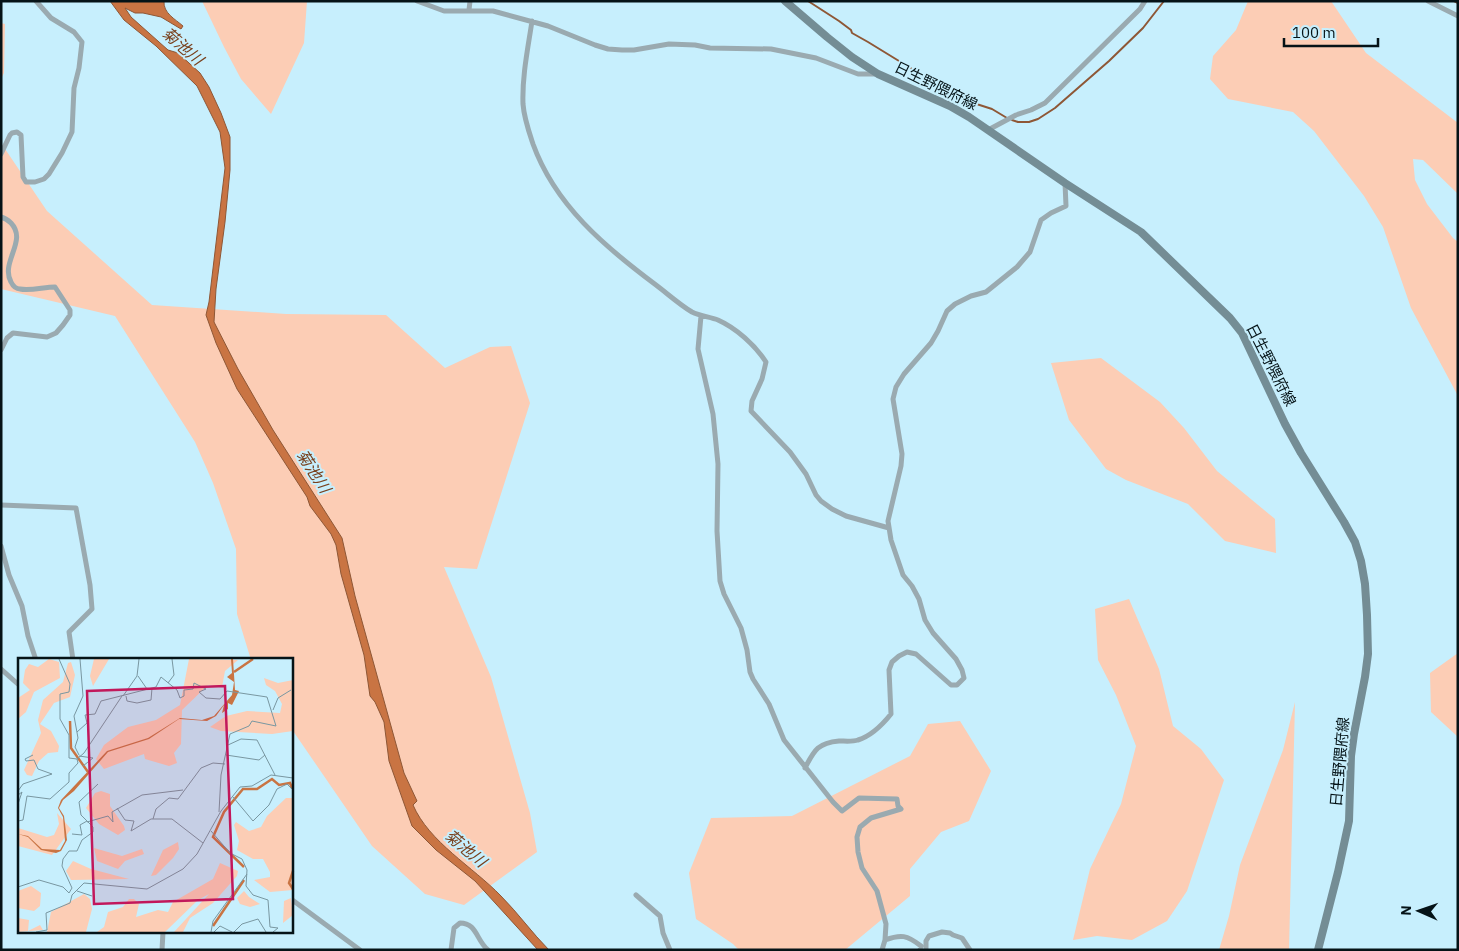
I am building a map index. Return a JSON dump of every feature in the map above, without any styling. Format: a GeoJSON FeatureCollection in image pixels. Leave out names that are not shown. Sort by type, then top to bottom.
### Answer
{"type":"FeatureCollection","features":[{"type":"Feature","properties":{"kind":"main road","name":"日生野隈府線"},"geometry":{"type":"LineString","coordinates":[[786,1],[846,52],[878,74],[950,106],[969,117],[1065,183],[1141,232],[1230,318],[1242,333],[1285,424],[1354,542],[1361,561],[1365,584],[1368,654],[1353,741],[1349,821],[1318,950]]}},
{"type":"Feature","properties":{"kind":"street"},"geometry":{"type":"LineString","coordinates":[[1,154],[12,133],[17,132],[21,135],[23,177],[26,182],[35,182],[44,179],[49,174],[72,132],[74,88],[82,42],[74,32],[51,18],[36,1]]}},
{"type":"Feature","properties":{"kind":"street"},"geometry":{"type":"LineString","coordinates":[[416,1],[444,11],[493,11],[548,26],[608,49],[634,50],[669,44],[695,45],[710,48],[771,49],[816,58],[858,74],[878,74]]}},
{"type":"Feature","properties":{"kind":"street"},"geometry":{"type":"LineString","coordinates":[[469,10],[470,1]]}},
{"type":"Feature","properties":{"kind":"street"},"geometry":{"type":"LineString","coordinates":[[988,130],[1016,115],[1045,103],[1140,9],[1145,1]]}},
{"type":"Feature","properties":{"kind":"street"},"geometry":{"type":"LineString","coordinates":[[1428,1],[1458,16]]}},
{"type":"Feature","properties":{"kind":"street"},"geometry":{"type":"LineString","coordinates":[[532,21],[523,105],[528,131],[553,187],[583,223],[614,252],[693,312],[729,326],[759,351],[766,362],[762,379],[752,401],[752,411],[790,452],[806,474],[821,501],[846,516],[889,528]]}},
{"type":"Feature","properties":{"kind":"street"},"geometry":{"type":"LineString","coordinates":[[805,768],[815,749],[829,743],[856,741],[865,738],[891,714],[889,670],[892,662],[899,656],[907,652],[916,654],[951,685],[957,686],[964,678],[956,659],[933,633],[926,620],[919,599],[903,575],[891,540],[888,521],[902,454],[893,399],[896,387],[904,374],[931,344],[947,311],[955,304],[971,296],[986,292],[1017,267],[1030,252],[1041,220],[1051,212],[1066,206],[1065,183]]}},
{"type":"Feature","properties":{"kind":"street"},"geometry":{"type":"LineString","coordinates":[[1,217],[4,217],[12,225],[17,234],[16,243],[9,262],[9,276],[13,285],[18,289],[29,290],[55,287],[70,310],[70,315],[56,333],[47,337],[13,333],[7,338],[1,350]]}},
{"type":"Feature","properties":{"kind":"street"},"geometry":{"type":"LineString","coordinates":[[701,316],[698,349],[712,414],[718,464],[717,531],[720,581],[724,594],[742,628],[753,680],[769,704],[784,740],[832,802],[842,811],[859,798],[897,799],[898,806],[901,809],[871,818],[860,827],[857,836],[862,868],[877,891],[886,924],[882,950]]}},
{"type":"Feature","properties":{"kind":"street"},"geometry":{"type":"LineString","coordinates":[[1,505],[76,508],[90,585],[92,610],[69,632],[73,658]]}},
{"type":"Feature","properties":{"kind":"street"},"geometry":{"type":"LineString","coordinates":[[1,546],[9,575],[22,606],[28,636],[35,658]]}},
{"type":"Feature","properties":{"kind":"street"},"geometry":{"type":"LineString","coordinates":[[1,669],[18,684]]}},
{"type":"Feature","properties":{"kind":"street"},"geometry":{"type":"LineString","coordinates":[[636,895],[660,916],[663,933],[670,950]]}},
{"type":"Feature","properties":{"kind":"street"},"geometry":{"type":"LineString","coordinates":[[292,901],[360,950]]}},
{"type":"Feature","properties":{"kind":"street"},"geometry":{"type":"LineString","coordinates":[[451,950],[454,928],[460,923],[466,923],[472,927],[483,946],[488,950]]}},
{"type":"Feature","properties":{"kind":"street"},"geometry":{"type":"LineString","coordinates":[[926,950],[926,941],[929,936],[942,932],[962,938],[970,950]]}},
{"type":"Feature","properties":{"kind":"street"},"geometry":{"type":"LineString","coordinates":[[162,934],[162,950]]}},
{"type":"Feature","properties":{"kind":"street"},"geometry":{"type":"LineString","coordinates":[[885,940],[901,935],[915,941],[921,946],[920,950]]}},
{"type":"Feature","properties":{"kind":"shaded area"},"geometry":{"type":"Polygon","coordinates":[[[110,1],[164,1],[165,9],[183,26],[181,29],[161,17],[135,13],[125,8],[131,17],[168,50],[178,53],[200,73],[221,113],[230,137],[230,170],[214,322],[273,430],[342,538],[355,596],[404,773],[417,801],[413,805],[420,818],[440,842],[490,885],[549,950],[538,950],[475,881],[436,850],[412,826],[389,761],[384,722],[375,702],[370,696],[364,655],[341,574],[336,545],[331,534],[310,506],[307,497],[237,389],[216,343],[206,315],[225,168],[220,132],[197,86],[156,46],[124,20],[110,1]]]}},
{"type":"Feature","properties":{"kind":"shaded area"},"geometry":{"type":"Polygon","coordinates":[[[202,1],[307,1],[304,43],[271,114],[241,79],[202,1]]]}},
{"type":"Feature","properties":{"kind":"shaded area"},"geometry":{"type":"Polygon","coordinates":[[[1248,1],[1331,1],[1366,53],[1458,123],[1458,194],[1423,160],[1413,159],[1415,180],[1427,204],[1458,242],[1458,396],[1411,308],[1383,227],[1364,196],[1314,131],[1293,112],[1228,99],[1210,79],[1213,56],[1236,30],[1248,1]]]}},
{"type":"Feature","properties":{"kind":"shaded area"},"geometry":{"type":"Polygon","coordinates":[[[1,23],[5,24],[4,73],[1,79],[1,23]]]}},
{"type":"Feature","properties":{"kind":"shaded area"},"geometry":{"type":"Polygon","coordinates":[[[1,143],[47,211],[152,305],[286,314],[386,315],[445,368],[490,347],[511,346],[530,403],[477,569],[444,567],[491,677],[530,813],[537,852],[464,905],[425,894],[372,846],[292,729],[292,658],[250,658],[237,614],[236,549],[213,483],[195,442],[115,316],[1,289],[1,143]]]}},
{"type":"Feature","properties":{"kind":"shaded area"},"geometry":{"type":"Polygon","coordinates":[[[1101,358],[1160,402],[1184,428],[1217,471],[1275,519],[1276,553],[1225,541],[1188,504],[1126,480],[1106,469],[1069,420],[1051,363],[1101,358]]]}},
{"type":"Feature","properties":{"kind":"shaded area"},"geometry":{"type":"Polygon","coordinates":[[[1129,599],[1159,669],[1173,726],[1201,749],[1224,780],[1187,891],[1167,921],[1132,940],[1097,936],[1073,940],[1090,869],[1121,804],[1136,746],[1116,695],[1098,660],[1095,609],[1129,599]]]}},
{"type":"Feature","properties":{"kind":"shaded area"},"geometry":{"type":"Polygon","coordinates":[[[1458,653],[1458,737],[1431,712],[1430,673],[1458,653]]]}},
{"type":"Feature","properties":{"kind":"shaded area"},"geometry":{"type":"Polygon","coordinates":[[[1295,702],[1289,950],[1219,950],[1229,916],[1240,865],[1283,750],[1295,702]]]}},
{"type":"Feature","properties":{"kind":"shaded area"},"geometry":{"type":"Polygon","coordinates":[[[960,721],[991,771],[969,821],[941,832],[910,869],[910,896],[845,950],[739,950],[696,919],[689,873],[711,818],[792,816],[910,756],[928,724],[960,721]]]}},
{"type":"Feature","properties":{"kind":"waterway"},"geometry":{"type":"LineString","coordinates":[[808,1],[839,21],[851,30],[852,33],[961,99],[992,109],[1007,118]]}},
{"type":"Feature","properties":{"kind":"waterway"},"geometry":{"type":"LineString","coordinates":[[1012,120],[1029,122],[1038,119],[1055,108],[1109,61],[1143,28],[1164,1]]}},
{"type":"Feature","properties":{"kind":"waterway"},"geometry":{"type":"LineString","coordinates":[[1454,1],[1458,3]]}},
{"type":"Feature","properties":{"kind":"water label","name":"菊池川"},"geometry":{"type":"Point","coordinates":[183,46]}},
{"type":"Feature","properties":{"kind":"water label","name":"菊池川"},"geometry":{"type":"Point","coordinates":[314,471]}},
{"type":"Feature","properties":{"kind":"water label","name":"菊池川"},"geometry":{"type":"Point","coordinates":[466,848]}}]}
